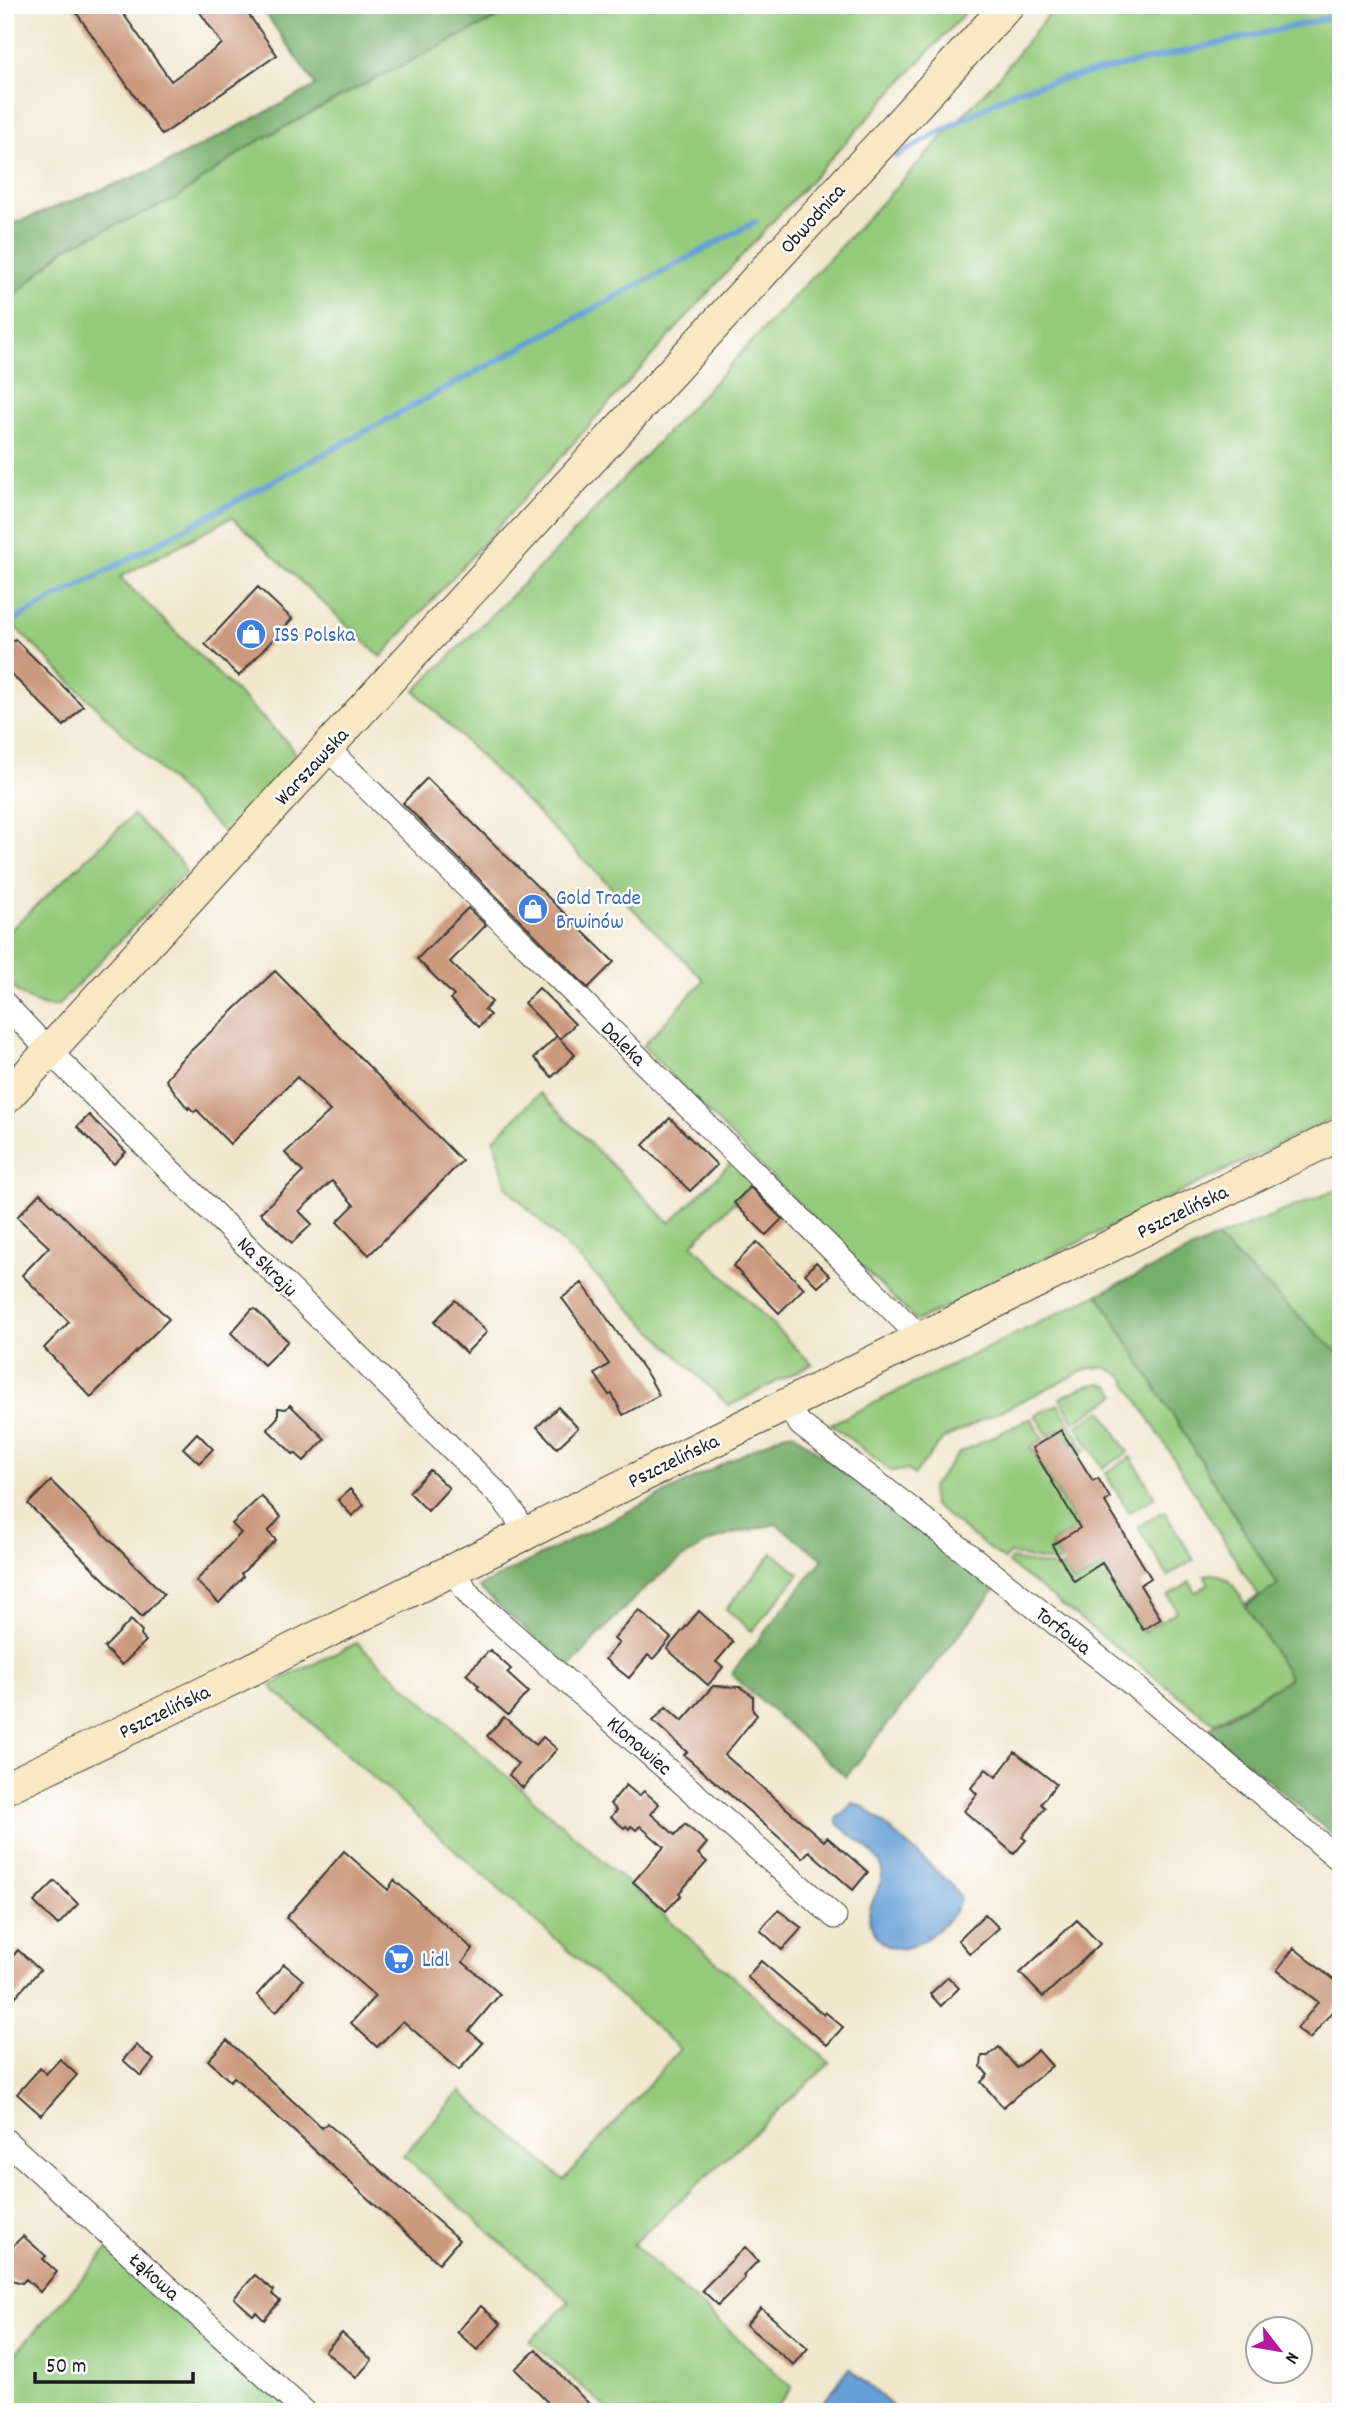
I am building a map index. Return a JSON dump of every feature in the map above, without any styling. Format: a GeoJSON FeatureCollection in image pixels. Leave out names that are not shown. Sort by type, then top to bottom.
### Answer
{"type":"FeatureCollection","features":[{"type":"Feature","properties":{"kind":"main road","name":"Obwodnica"},"geometry":{"type":"LineString","coordinates":[[617,432],[1008,5]]}},
{"type":"Feature","properties":{"kind":"main road","name":"Warszawska"},"geometry":{"type":"LineString","coordinates":[[5,1099],[617,432]]}},
{"type":"Feature","properties":{"kind":"main road","name":"Pszczelińska"},"geometry":{"type":"LineString","coordinates":[[5,1788],[1341,1134]]}},
{"type":"Feature","properties":{"kind":"street","name":"Daleka"},"geometry":{"type":"LineString","coordinates":[[327,748],[921,1338]]}},
{"type":"Feature","properties":{"kind":"street","name":"Na Skraju"},"geometry":{"type":"LineString","coordinates":[[5,1004],[49,1051],[503,1499],[524,1533]]}},
{"type":"Feature","properties":{"kind":"street","name":"Torfowa"},"geometry":{"type":"LineString","coordinates":[[785,1405],[801,1425],[1126,1679],[1341,1861]]}},
{"type":"Feature","properties":{"kind":"street","name":"Klonowiec"},"geometry":{"type":"LineString","coordinates":[[454,1567],[467,1592],[835,1917]]}},
{"type":"Feature","properties":{"kind":"street","name":"Łąkowa"},"geometry":{"type":"LineString","coordinates":[[5,2140],[305,2412]]}},
{"type":"Feature","properties":{"kind":"green space"},"geometry":{"type":"Polygon","coordinates":[[[275,5],[522,5],[251,145],[177,198],[67,247],[5,304],[5,227],[160,167],[316,86],[264,11],[275,5]]]}},
{"type":"Feature","properties":{"kind":"green space"},"geometry":{"type":"Polygon","coordinates":[[[522,5],[972,5],[764,231],[381,657],[232,517],[120,577],[286,741],[298,757],[227,836],[5,617],[5,304],[67,247],[177,198],[251,145],[522,5]]]}},
{"type":"Feature","properties":{"kind":"green space"},"geometry":{"type":"Polygon","coordinates":[[[1056,5],[1341,5],[1341,1114],[917,1321],[643,1046],[704,980],[415,691],[557,550],[997,79],[1056,5]]]}},
{"type":"Feature","properties":{"kind":"green space"},"geometry":{"type":"Polygon","coordinates":[[[133,815],[179,860],[186,872],[57,1006],[29,1000],[5,981],[5,935],[133,815]]]}},
{"type":"Feature","properties":{"kind":"green space"},"geometry":{"type":"Polygon","coordinates":[[[540,1093],[670,1223],[733,1161],[753,1183],[692,1244],[812,1364],[729,1406],[507,1188],[494,1139],[540,1093]]]}},
{"type":"Feature","properties":{"kind":"green space"},"geometry":{"type":"Polygon","coordinates":[[[1341,1188],[1341,1356],[1216,1238],[1341,1188]]]}},
{"type":"Feature","properties":{"kind":"green space"},"geometry":{"type":"Polygon","coordinates":[[[1216,1238],[1341,1356],[1341,1841],[1207,1730],[1290,1678],[1246,1606],[1278,1585],[1098,1294],[1216,1238]]]}},
{"type":"Feature","properties":{"kind":"green space"},"geometry":{"type":"Polygon","coordinates":[[[1098,1294],[1278,1586],[1246,1606],[1290,1678],[1214,1723],[1008,1563],[1011,1559],[1059,1568],[1063,1566],[1074,1583],[1102,1566],[1110,1578],[1107,1580],[1111,1586],[1114,1585],[1143,1632],[1177,1611],[1168,1596],[1190,1582],[1196,1592],[1209,1584],[1204,1575],[1224,1577],[1245,1604],[1258,1596],[1123,1376],[1105,1367],[1087,1369],[943,1439],[914,1475],[907,1470],[891,1471],[831,1424],[1098,1294]]]}},
{"type":"Feature","properties":{"kind":"green space"},"geometry":{"type":"Polygon","coordinates":[[[1099,1383],[1111,1387],[1117,1395],[1074,1422],[1060,1398],[1099,1383]]]}},
{"type":"Feature","properties":{"kind":"green space"},"geometry":{"type":"Polygon","coordinates":[[[1058,1404],[1086,1451],[1079,1455],[1062,1428],[1048,1436],[1035,1415],[1058,1404]]]}},
{"type":"Feature","properties":{"kind":"green space"},"geometry":{"type":"Polygon","coordinates":[[[1102,1410],[1128,1453],[1103,1468],[1077,1426],[1102,1410]]]}},
{"type":"Feature","properties":{"kind":"green space"},"geometry":{"type":"Polygon","coordinates":[[[1031,1418],[1043,1439],[1030,1447],[1078,1527],[1051,1544],[1061,1561],[1058,1563],[1009,1554],[1004,1560],[933,1505],[931,1488],[959,1453],[1031,1418]]]}},
{"type":"Feature","properties":{"kind":"green space"},"geometry":{"type":"Polygon","coordinates":[[[792,1432],[873,1495],[877,1492],[997,1587],[846,1777],[731,1674],[823,1559],[776,1524],[717,1539],[680,1560],[630,1603],[569,1668],[478,1587],[783,1434],[792,1432]]]}},
{"type":"Feature","properties":{"kind":"green space"},"geometry":{"type":"Polygon","coordinates":[[[1131,1457],[1155,1497],[1129,1512],[1105,1473],[1131,1457]]]}},
{"type":"Feature","properties":{"kind":"green space"},"geometry":{"type":"Polygon","coordinates":[[[1164,1511],[1194,1560],[1168,1576],[1138,1527],[1164,1511]]]}},
{"type":"Feature","properties":{"kind":"green space"},"geometry":{"type":"Polygon","coordinates":[[[773,1553],[799,1574],[752,1631],[726,1609],[773,1553]]]}},
{"type":"Feature","properties":{"kind":"green space"},"geometry":{"type":"Polygon","coordinates":[[[357,1643],[830,2063],[633,2244],[792,2387],[772,2412],[611,2412],[530,2341],[569,2302],[403,2156],[460,2091],[564,2180],[680,2049],[271,1687],[282,1679],[357,1643]]]}},
{"type":"Feature","properties":{"kind":"green space"},"geometry":{"type":"Polygon","coordinates":[[[110,2247],[294,2412],[5,2412],[5,2365],[110,2247]]]}},
{"type":"Feature","properties":{"kind":"water"},"geometry":{"type":"Polygon","coordinates":[[[853,1803],[863,1806],[875,1816],[949,1882],[960,1897],[948,1920],[929,1937],[913,1946],[890,1947],[882,1942],[870,1924],[869,1914],[880,1885],[882,1870],[877,1858],[837,1823],[837,1818],[853,1803]]]}},
{"type":"Feature","properties":{"kind":"water"},"geometry":{"type":"Polygon","coordinates":[[[849,2368],[899,2412],[816,2412],[849,2368]]]}},
{"type":"Feature","properties":{"kind":"building"},"geometry":{"type":"Polygon","coordinates":[[[71,5],[117,5],[171,81],[222,44],[195,5],[242,5],[277,55],[162,135],[71,5]]]}},
{"type":"Feature","properties":{"kind":"building"},"geometry":{"type":"Polygon","coordinates":[[[258,587],[292,619],[239,676],[205,644],[258,587]]]}},
{"type":"Feature","properties":{"kind":"building"},"geometry":{"type":"Polygon","coordinates":[[[15,639],[83,706],[64,726],[5,668],[5,648],[15,639]]]}},
{"type":"Feature","properties":{"kind":"building","name":"Gold Trade Brwinów"},"geometry":{"type":"Polygon","coordinates":[[[427,778],[614,962],[588,988],[403,803],[427,778]]]}},
{"type":"Feature","properties":{"kind":"building"},"geometry":{"type":"Polygon","coordinates":[[[468,908],[486,925],[450,962],[492,1002],[484,1010],[490,1015],[479,1027],[450,999],[454,996],[417,959],[468,908]]]}},
{"type":"Feature","properties":{"kind":"building"},"geometry":{"type":"Polygon","coordinates":[[[275,971],[462,1161],[369,1255],[337,1222],[354,1205],[332,1181],[299,1211],[312,1224],[292,1243],[260,1213],[303,1172],[285,1153],[330,1111],[297,1077],[230,1144],[197,1110],[194,1112],[189,1107],[188,1109],[166,1080],[180,1061],[275,971]]]}},
{"type":"Feature","properties":{"kind":"building"},"geometry":{"type":"Polygon","coordinates":[[[539,988],[575,1024],[560,1039],[524,1003],[539,988]]]}},
{"type":"Feature","properties":{"kind":"building"},"geometry":{"type":"Polygon","coordinates":[[[557,1036],[575,1055],[552,1077],[534,1058],[557,1036]]]}},
{"type":"Feature","properties":{"kind":"building"},"geometry":{"type":"Polygon","coordinates":[[[89,1115],[126,1152],[114,1164],[77,1127],[89,1115]]]}},
{"type":"Feature","properties":{"kind":"building"},"geometry":{"type":"Polygon","coordinates":[[[670,1118],[717,1165],[690,1191],[643,1145],[670,1118]]]}},
{"type":"Feature","properties":{"kind":"building"},"geometry":{"type":"Polygon","coordinates":[[[750,1187],[782,1219],[766,1235],[734,1203],[750,1187]]]}},
{"type":"Feature","properties":{"kind":"building"},"geometry":{"type":"Polygon","coordinates":[[[40,1193],[169,1319],[91,1397],[44,1348],[69,1322],[22,1275],[49,1247],[17,1217],[40,1193]]]}},
{"type":"Feature","properties":{"kind":"building"},"geometry":{"type":"Polygon","coordinates":[[[757,1242],[804,1288],[779,1313],[733,1266],[757,1242]]]}},
{"type":"Feature","properties":{"kind":"building"},"geometry":{"type":"Polygon","coordinates":[[[816,1262],[830,1276],[818,1287],[805,1274],[816,1262]]]}},
{"type":"Feature","properties":{"kind":"building"},"geometry":{"type":"Polygon","coordinates":[[[582,1283],[659,1395],[623,1415],[612,1394],[609,1395],[595,1374],[609,1364],[562,1298],[582,1283]]]}},
{"type":"Feature","properties":{"kind":"building"},"geometry":{"type":"Polygon","coordinates":[[[455,1300],[487,1332],[466,1353],[434,1322],[455,1300]]]}},
{"type":"Feature","properties":{"kind":"building"},"geometry":{"type":"Polygon","coordinates":[[[252,1309],[288,1341],[264,1365],[231,1333],[252,1309]]]}},
{"type":"Feature","properties":{"kind":"building"},"geometry":{"type":"Polygon","coordinates":[[[290,1405],[325,1439],[304,1461],[267,1429],[278,1417],[278,1408],[286,1409],[290,1405]]]}},
{"type":"Feature","properties":{"kind":"building"},"geometry":{"type":"Polygon","coordinates":[[[558,1407],[578,1428],[557,1448],[537,1427],[558,1407]]]}},
{"type":"Feature","properties":{"kind":"building"},"geometry":{"type":"Polygon","coordinates":[[[1061,1430],[1093,1481],[1098,1478],[1110,1498],[1105,1502],[1151,1578],[1140,1585],[1161,1619],[1143,1630],[1102,1563],[1074,1581],[1052,1545],[1080,1528],[1032,1448],[1061,1430]]]}},
{"type":"Feature","properties":{"kind":"building"},"geometry":{"type":"Polygon","coordinates":[[[197,1433],[213,1449],[199,1463],[183,1448],[197,1433]]]}},
{"type":"Feature","properties":{"kind":"building"},"geometry":{"type":"Polygon","coordinates":[[[430,1470],[449,1488],[428,1511],[409,1492],[430,1470]]]}},
{"type":"Feature","properties":{"kind":"building"},"geometry":{"type":"Polygon","coordinates":[[[51,1481],[164,1594],[142,1617],[28,1504],[51,1481]]]}},
{"type":"Feature","properties":{"kind":"building"},"geometry":{"type":"Polygon","coordinates":[[[350,1489],[364,1505],[352,1516],[338,1500],[350,1489]]]}},
{"type":"Feature","properties":{"kind":"building"},"geometry":{"type":"Polygon","coordinates":[[[261,1496],[281,1517],[268,1532],[276,1540],[241,1574],[243,1577],[219,1603],[196,1581],[241,1533],[232,1524],[261,1496]]]}},
{"type":"Feature","properties":{"kind":"building"},"geometry":{"type":"Polygon","coordinates":[[[639,1610],[671,1638],[653,1659],[648,1655],[629,1678],[605,1659],[619,1643],[614,1639],[639,1610]]]}},
{"type":"Feature","properties":{"kind":"building"},"geometry":{"type":"Polygon","coordinates":[[[699,1611],[733,1642],[716,1662],[723,1667],[708,1685],[667,1649],[699,1611]]]}},
{"type":"Feature","properties":{"kind":"building"},"geometry":{"type":"Polygon","coordinates":[[[131,1620],[142,1631],[141,1636],[146,1641],[122,1665],[104,1648],[131,1620]]]}},
{"type":"Feature","properties":{"kind":"building"},"geometry":{"type":"Polygon","coordinates":[[[490,1650],[511,1669],[507,1673],[528,1692],[508,1715],[477,1688],[479,1686],[466,1674],[490,1650]]]}},
{"type":"Feature","properties":{"kind":"building"},"geometry":{"type":"Polygon","coordinates":[[[713,1686],[740,1687],[753,1696],[753,1711],[757,1715],[725,1755],[824,1841],[827,1837],[868,1872],[853,1890],[809,1851],[803,1858],[684,1755],[687,1752],[653,1721],[666,1707],[682,1721],[713,1686]]]}},
{"type":"Feature","properties":{"kind":"building"},"geometry":{"type":"Polygon","coordinates":[[[504,1717],[536,1745],[543,1737],[557,1749],[523,1788],[509,1775],[518,1764],[487,1736],[504,1717]]]}},
{"type":"Feature","properties":{"kind":"building"},"geometry":{"type":"Polygon","coordinates":[[[1015,1752],[1056,1784],[1041,1804],[1045,1808],[1022,1837],[1026,1840],[1014,1854],[964,1811],[977,1794],[971,1788],[986,1769],[996,1777],[1015,1752]]]}},
{"type":"Feature","properties":{"kind":"building"},"geometry":{"type":"Polygon","coordinates":[[[626,1785],[639,1796],[644,1791],[659,1804],[651,1814],[675,1835],[685,1824],[707,1843],[698,1854],[707,1862],[666,1911],[633,1882],[664,1847],[640,1826],[636,1830],[631,1826],[629,1829],[626,1826],[624,1828],[611,1817],[617,1810],[610,1804],[626,1785]]]}},
{"type":"Feature","properties":{"kind":"building","name":"Lidl"},"geometry":{"type":"Polygon","coordinates":[[[344,1851],[388,1890],[394,1880],[473,1949],[463,1962],[500,1994],[469,2031],[483,2043],[459,2070],[403,2021],[377,2047],[351,2023],[375,1996],[286,1918],[344,1851]]]}},
{"type":"Feature","properties":{"kind":"building"},"geometry":{"type":"Polygon","coordinates":[[[55,1881],[78,1904],[58,1925],[34,1902],[55,1881]]]}},
{"type":"Feature","properties":{"kind":"building"},"geometry":{"type":"Polygon","coordinates":[[[778,1910],[802,1928],[782,1950],[760,1930],[778,1910]]]}},
{"type":"Feature","properties":{"kind":"building"},"geometry":{"type":"Polygon","coordinates":[[[985,1914],[999,1928],[970,1954],[958,1940],[985,1914]]]}},
{"type":"Feature","properties":{"kind":"building"},"geometry":{"type":"Polygon","coordinates":[[[1077,1920],[1100,1944],[1043,1997],[1020,1973],[1077,1920]]]}},
{"type":"Feature","properties":{"kind":"building"},"geometry":{"type":"Polygon","coordinates":[[[1294,1948],[1341,1986],[1341,2000],[1310,2039],[1297,2029],[1318,2002],[1277,1970],[1294,1948]]]}},
{"type":"Feature","properties":{"kind":"building"},"geometry":{"type":"Polygon","coordinates":[[[18,1950],[40,1970],[5,2008],[5,1965],[18,1950]]]}},
{"type":"Feature","properties":{"kind":"building"},"geometry":{"type":"Polygon","coordinates":[[[761,1961],[824,2015],[825,2012],[843,2027],[827,2045],[747,1977],[761,1961]]]}},
{"type":"Feature","properties":{"kind":"building"},"geometry":{"type":"Polygon","coordinates":[[[284,1964],[303,1980],[276,2012],[257,1995],[284,1964]]]}},
{"type":"Feature","properties":{"kind":"building"},"geometry":{"type":"Polygon","coordinates":[[[948,1977],[959,1988],[941,2006],[930,1994],[948,1977]]]}},
{"type":"Feature","properties":{"kind":"building"},"geometry":{"type":"Polygon","coordinates":[[[227,2040],[322,2128],[327,2123],[459,2240],[439,2263],[234,2077],[230,2081],[208,2060],[227,2040]]]}},
{"type":"Feature","properties":{"kind":"building"},"geometry":{"type":"Polygon","coordinates":[[[136,2045],[154,2060],[141,2076],[123,2060],[136,2045]]]}},
{"type":"Feature","properties":{"kind":"building"},"geometry":{"type":"Polygon","coordinates":[[[999,2047],[1017,2068],[1038,2050],[1052,2066],[1003,2107],[981,2082],[988,2075],[981,2067],[982,2056],[988,2056],[999,2047]]]}},
{"type":"Feature","properties":{"kind":"building"},"geometry":{"type":"Polygon","coordinates":[[[60,2059],[77,2075],[41,2115],[17,2094],[40,2068],[46,2074],[60,2059]]]}},
{"type":"Feature","properties":{"kind":"building"},"geometry":{"type":"Polygon","coordinates":[[[23,2236],[46,2256],[43,2259],[57,2272],[40,2292],[26,2279],[22,2283],[5,2276],[5,2253],[23,2236]]]}},
{"type":"Feature","properties":{"kind":"building"},"geometry":{"type":"Polygon","coordinates":[[[745,2247],[758,2261],[718,2305],[702,2290],[745,2247]]]}},
{"type":"Feature","properties":{"kind":"building"},"geometry":{"type":"Polygon","coordinates":[[[255,2275],[274,2291],[272,2294],[280,2301],[264,2320],[256,2312],[253,2315],[234,2298],[255,2275]]]}},
{"type":"Feature","properties":{"kind":"building"},"geometry":{"type":"Polygon","coordinates":[[[481,2306],[501,2324],[477,2350],[457,2332],[481,2306]]]}},
{"type":"Feature","properties":{"kind":"building"},"geometry":{"type":"Polygon","coordinates":[[[761,2308],[808,2348],[794,2365],[746,2325],[761,2308]]]}},
{"type":"Feature","properties":{"kind":"building"},"geometry":{"type":"Polygon","coordinates":[[[342,2333],[372,2360],[356,2378],[325,2351],[342,2333]]]}},
{"type":"Feature","properties":{"kind":"building"},"geometry":{"type":"Polygon","coordinates":[[[536,2350],[597,2412],[557,2412],[515,2369],[536,2350]]]}},
{"type":"Feature","properties":{"kind":"waterway"},"geometry":{"type":"LineString","coordinates":[[896,156],[1017,90],[1341,15]]}},
{"type":"Feature","properties":{"kind":"waterway"},"geometry":{"type":"LineString","coordinates":[[11,622],[755,222]]}},
{"type":"Feature","properties":{"kind":"place","name":"ISS Polska"},"geometry":{"type":"Point","coordinates":[251,634]}},
{"type":"Feature","properties":{"kind":"place","name":"Gold Trade Brwinów"},"geometry":{"type":"Point","coordinates":[533,909]}},
{"type":"Feature","properties":{"kind":"place","name":"Lidl"},"geometry":{"type":"Point","coordinates":[399,1959]}}]}
